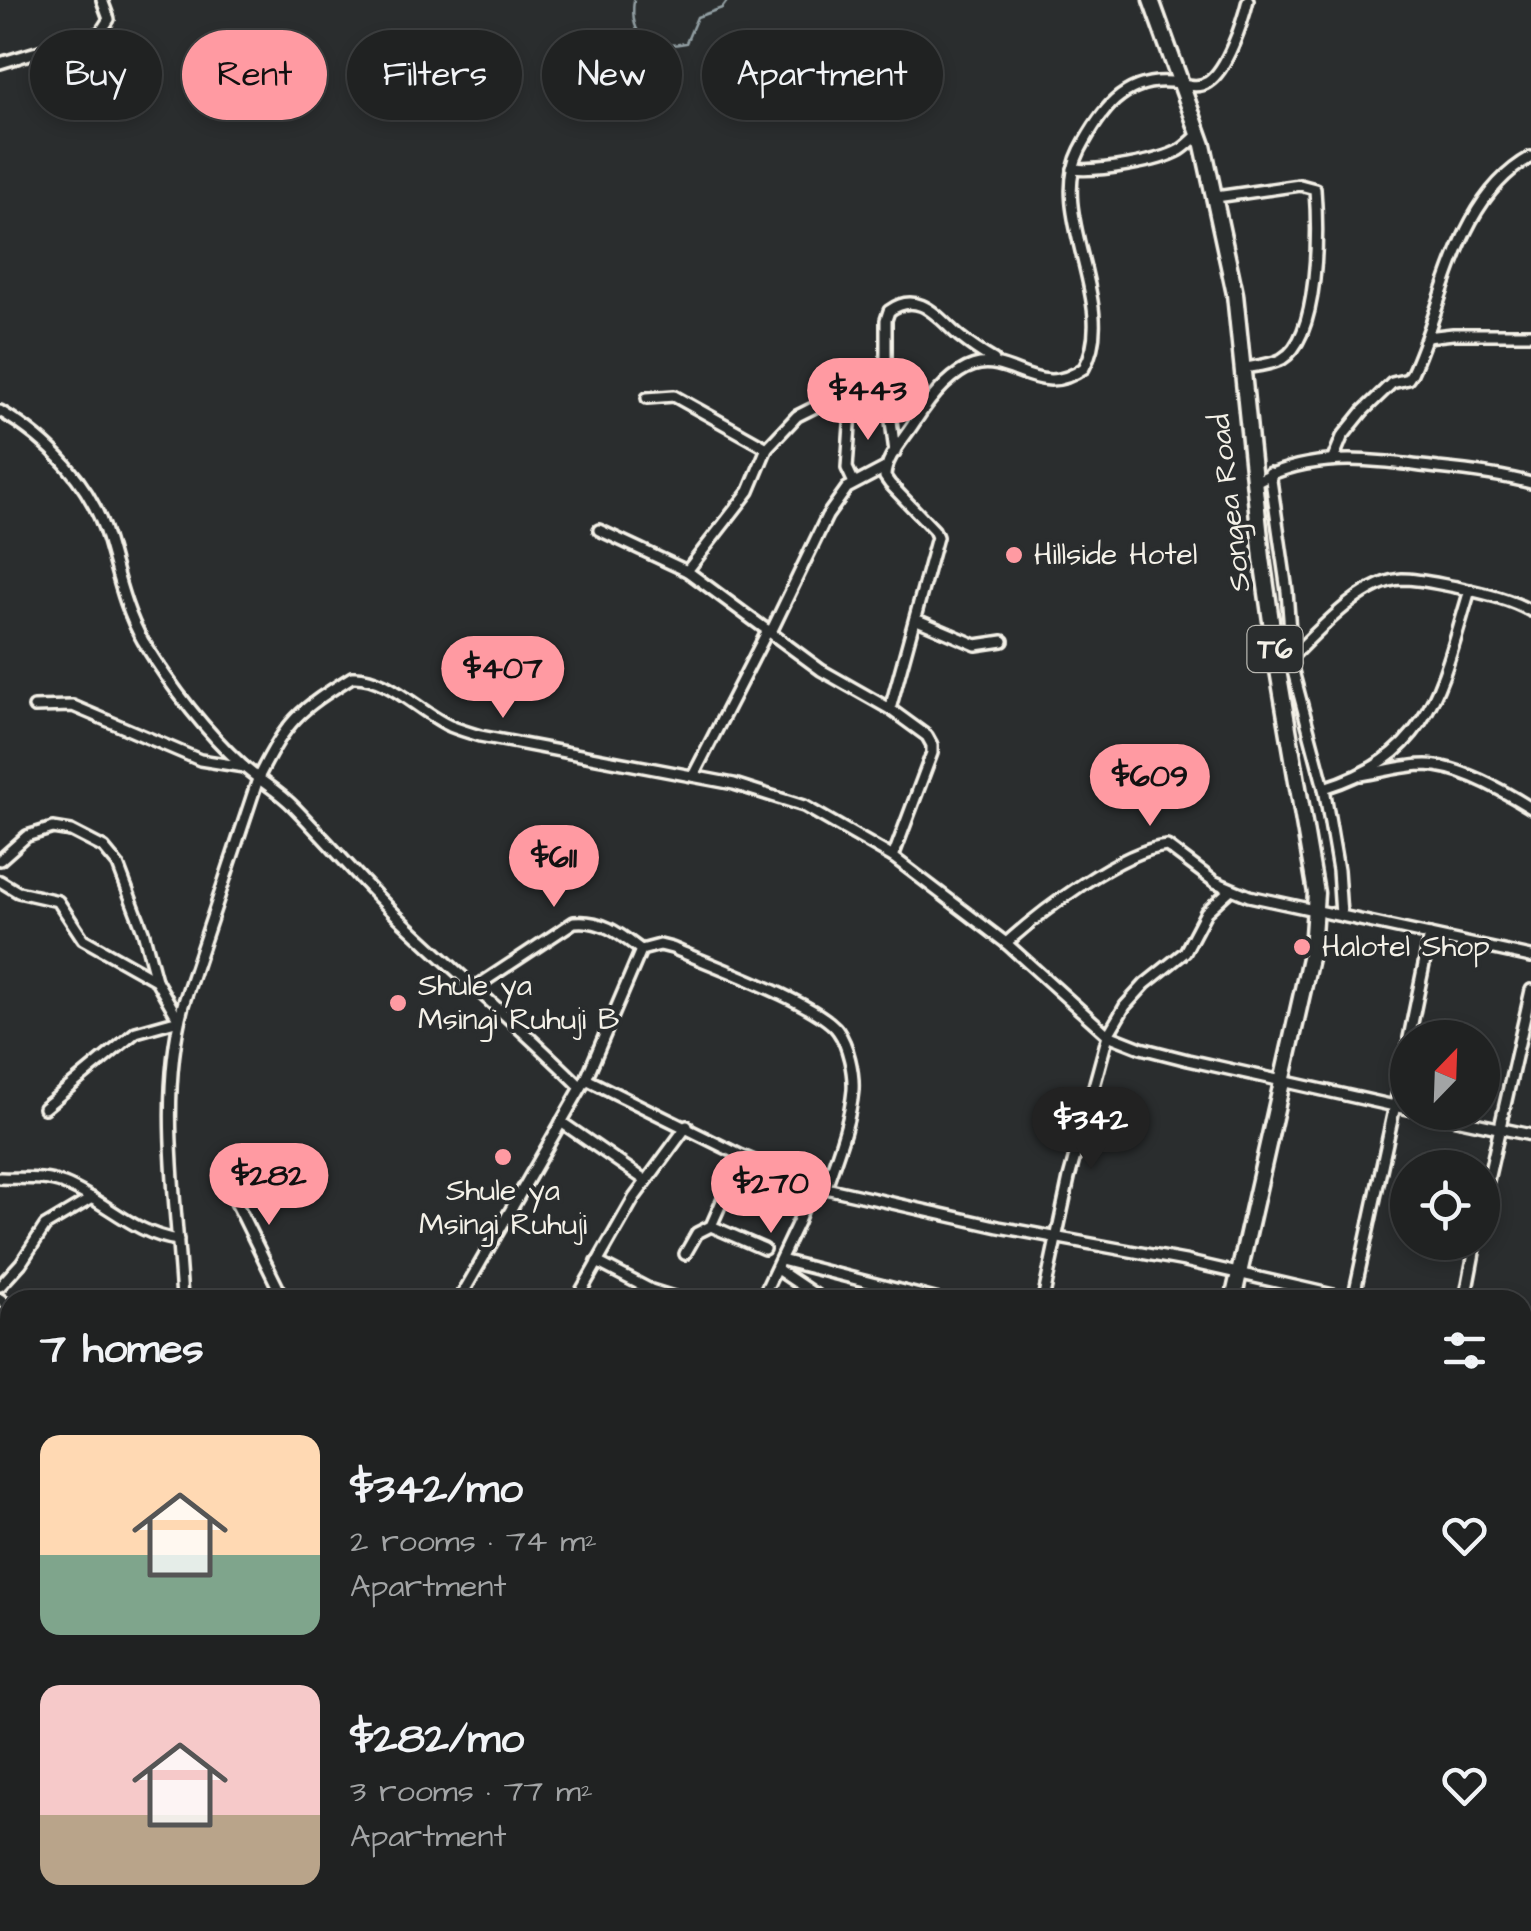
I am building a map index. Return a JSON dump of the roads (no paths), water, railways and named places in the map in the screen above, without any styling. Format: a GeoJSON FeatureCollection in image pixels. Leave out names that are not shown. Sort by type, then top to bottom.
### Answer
{"type":"FeatureCollection","features":[{"type":"Feature","properties":{"kind":"highway","name":"Songea Road"},"geometry":{"type":"LineString","coordinates":[[1151,0],[1199,134],[1216,197],[1238,313],[1253,483],[1317,910],[1284,1080],[1236,1290]]}},
{"type":"Feature","properties":{"kind":"street"},"geometry":{"type":"LineString","coordinates":[[0,63],[100,33],[109,19],[102,0]]}},
{"type":"Feature","properties":{"kind":"street"},"geometry":{"type":"LineString","coordinates":[[895,452],[886,382],[886,320],[889,311],[904,303],[934,311],[957,335],[1001,364],[1028,376],[1052,380],[1078,372],[1092,350],[1093,324],[1073,212],[1073,169],[1092,130],[1119,94],[1140,84],[1206,83],[1216,74],[1238,33],[1248,0]]}},
{"type":"Feature","properties":{"kind":"street"},"geometry":{"type":"LineString","coordinates":[[1073,169],[1094,170],[1166,155],[1182,149],[1199,134]]}},
{"type":"Feature","properties":{"kind":"street"},"geometry":{"type":"LineString","coordinates":[[1333,459],[1342,437],[1362,411],[1392,383],[1408,379],[1468,228],[1503,178],[1531,156]]}},
{"type":"Feature","properties":{"kind":"street"},"geometry":{"type":"LineString","coordinates":[[1216,197],[1300,185],[1315,189],[1313,304],[1282,359],[1244,368]]}},
{"type":"Feature","properties":{"kind":"street"},"geometry":{"type":"LineString","coordinates":[[1427,337],[1531,334]]}},
{"type":"Feature","properties":{"kind":"street"},"geometry":{"type":"LineString","coordinates":[[693,776],[827,516],[847,488],[885,468],[948,378],[966,366],[1001,364]]}},
{"type":"Feature","properties":{"kind":"street"},"geometry":{"type":"LineString","coordinates":[[686,571],[742,502],[766,448],[797,416],[853,388],[886,382]]}},
{"type":"Feature","properties":{"kind":"street"},"geometry":{"type":"LineString","coordinates":[[647,398],[674,396],[766,448]]}},
{"type":"Feature","properties":{"kind":"street"},"geometry":{"type":"LineString","coordinates":[[0,411],[37,435],[71,470],[101,519],[128,610],[142,638],[194,714],[244,768]]}},
{"type":"Feature","properties":{"kind":"street"},"geometry":{"type":"LineString","coordinates":[[851,411],[847,468],[854,483]]}},
{"type":"Feature","properties":{"kind":"street"},"geometry":{"type":"LineString","coordinates":[[1253,483],[1270,473],[1333,459],[1363,459],[1531,483]]}},
{"type":"Feature","properties":{"kind":"street"},"geometry":{"type":"LineString","coordinates":[[885,468],[890,484],[937,537],[890,709]]}},
{"type":"Feature","properties":{"kind":"street"},"geometry":{"type":"LineString","coordinates":[[1270,473],[1287,591],[1291,658],[1301,711],[1324,788],[1338,870],[1340,915]]}},
{"type":"Feature","properties":{"kind":"street"},"geometry":{"type":"LineString","coordinates":[[598,530],[686,571],[822,670],[890,709],[927,736],[932,745],[928,767],[892,857]]}},
{"type":"Feature","properties":{"kind":"street"},"geometry":{"type":"LineString","coordinates":[[1278,670],[1360,596],[1380,584],[1414,580],[1470,590],[1531,610]]}},
{"type":"Feature","properties":{"kind":"street"},"geometry":{"type":"LineString","coordinates":[[1358,776],[1408,740],[1423,722],[1443,677],[1470,590]]}},
{"type":"Feature","properties":{"kind":"street"},"geometry":{"type":"LineString","coordinates":[[916,619],[976,645],[1003,641]]}},
{"type":"Feature","properties":{"kind":"street"},"geometry":{"type":"LineString","coordinates":[[181,1290],[170,1112],[179,1020],[259,776],[295,715],[352,677],[378,681],[450,726],[480,736],[734,784],[804,806],[892,857],[1006,944],[1108,1035],[1188,1060],[1390,1105]]}},
{"type":"Feature","properties":{"kind":"street"},"geometry":{"type":"LineString","coordinates":[[34,707],[73,706],[200,760],[244,768],[259,776],[292,804],[375,894],[474,988],[583,1083],[687,1126],[742,1156],[812,1185],[1310,1290]]}},
{"type":"Feature","properties":{"kind":"street"},"geometry":{"type":"LineString","coordinates":[[1324,788],[1358,776],[1436,766],[1470,777],[1531,808]]}},
{"type":"Feature","properties":{"kind":"street"},"geometry":{"type":"LineString","coordinates":[[0,860],[27,836],[53,828],[71,831],[104,848],[118,865],[156,980],[179,1020]]}},
{"type":"Feature","properties":{"kind":"street"},"geometry":{"type":"LineString","coordinates":[[1006,944],[1068,895],[1155,847],[1168,846],[1230,890],[1531,957]]}},
{"type":"Feature","properties":{"kind":"street"},"geometry":{"type":"LineString","coordinates":[[0,881],[18,892],[58,901],[83,939],[156,980]]}},
{"type":"Feature","properties":{"kind":"street"},"geometry":{"type":"LineString","coordinates":[[1045,1290],[1108,1035],[1135,995],[1185,952],[1206,912],[1230,890]]}},
{"type":"Feature","properties":{"kind":"street"},"geometry":{"type":"LineString","coordinates":[[474,988],[574,922],[588,920],[604,926],[641,950]]}},
{"type":"Feature","properties":{"kind":"street"},"geometry":{"type":"LineString","coordinates":[[1412,1020],[1430,935]]}},
{"type":"Feature","properties":{"kind":"street"},"geometry":{"type":"LineString","coordinates":[[464,1290],[583,1083],[641,950],[660,944],[806,1008],[839,1031],[852,1067],[854,1086],[847,1124],[826,1186]]}},
{"type":"Feature","properties":{"kind":"street"},"geometry":{"type":"LineString","coordinates":[[1500,1125],[1531,990]]}},
{"type":"Feature","properties":{"kind":"street"},"geometry":{"type":"LineString","coordinates":[[44,1108],[136,1032],[179,1020]]}},
{"type":"Feature","properties":{"kind":"street"},"geometry":{"type":"LineString","coordinates":[[561,1122],[645,1180]]}},
{"type":"Feature","properties":{"kind":"street"},"geometry":{"type":"LineString","coordinates":[[582,1290],[645,1180],[687,1126]]}},
{"type":"Feature","properties":{"kind":"street"},"geometry":{"type":"LineString","coordinates":[[1500,1129],[1531,1134]]}},
{"type":"Feature","properties":{"kind":"street"},"geometry":{"type":"LineString","coordinates":[[1356,1290],[1390,1130]]}},
{"type":"Feature","properties":{"kind":"street"},"geometry":{"type":"LineString","coordinates":[[685,1254],[697,1233],[711,1226],[742,1156]]}},
{"type":"Feature","properties":{"kind":"street"},"geometry":{"type":"LineString","coordinates":[[221,1172],[279,1290]]}},
{"type":"Feature","properties":{"kind":"street"},"geometry":{"type":"LineString","coordinates":[[0,1178],[59,1182],[148,1233],[178,1240]]}},
{"type":"Feature","properties":{"kind":"street"},"geometry":{"type":"LineString","coordinates":[[766,1290],[812,1185]]}},
{"type":"Feature","properties":{"kind":"street"},"geometry":{"type":"LineString","coordinates":[[0,1286],[45,1226],[92,1198]]}},
{"type":"Feature","properties":{"kind":"street"},"geometry":{"type":"LineString","coordinates":[[711,1226],[764,1249]]}},
{"type":"Feature","properties":{"kind":"street"},"geometry":{"type":"LineString","coordinates":[[1467,1290],[1473,1260]]}},
{"type":"Feature","properties":{"kind":"street"},"geometry":{"type":"LineString","coordinates":[[597,1262],[651,1290]]}},
{"type":"Feature","properties":{"kind":"street"},"geometry":{"type":"LineString","coordinates":[[779,1265],[891,1290]]}},
{"type":"Feature","properties":{"kind":"street"},"geometry":{"type":"LineString","coordinates":[[779,1265],[810,1290]]}},
{"type":"Feature","properties":{"kind":"waterway"},"geometry":{"type":"LineString","coordinates":[[634,0],[638,32],[662,45],[686,43],[697,17],[722,8],[728,0]]}},
{"type":"Feature","properties":{"kind":"place","name":"Hillside Hotel"},"geometry":{"type":"Point","coordinates":[1014,555]}},
{"type":"Feature","properties":{"kind":"place","name":"Halotel Shop"},"geometry":{"type":"Point","coordinates":[1302,947]}},
{"type":"Feature","properties":{"kind":"place","name":"Shule ya Msingi Ruhuji B"},"geometry":{"type":"Point","coordinates":[398,1003]}},
{"type":"Feature","properties":{"kind":"place","name":"Shule ya Msingi Ruhuji"},"geometry":{"type":"Point","coordinates":[503,1157]}}]}
